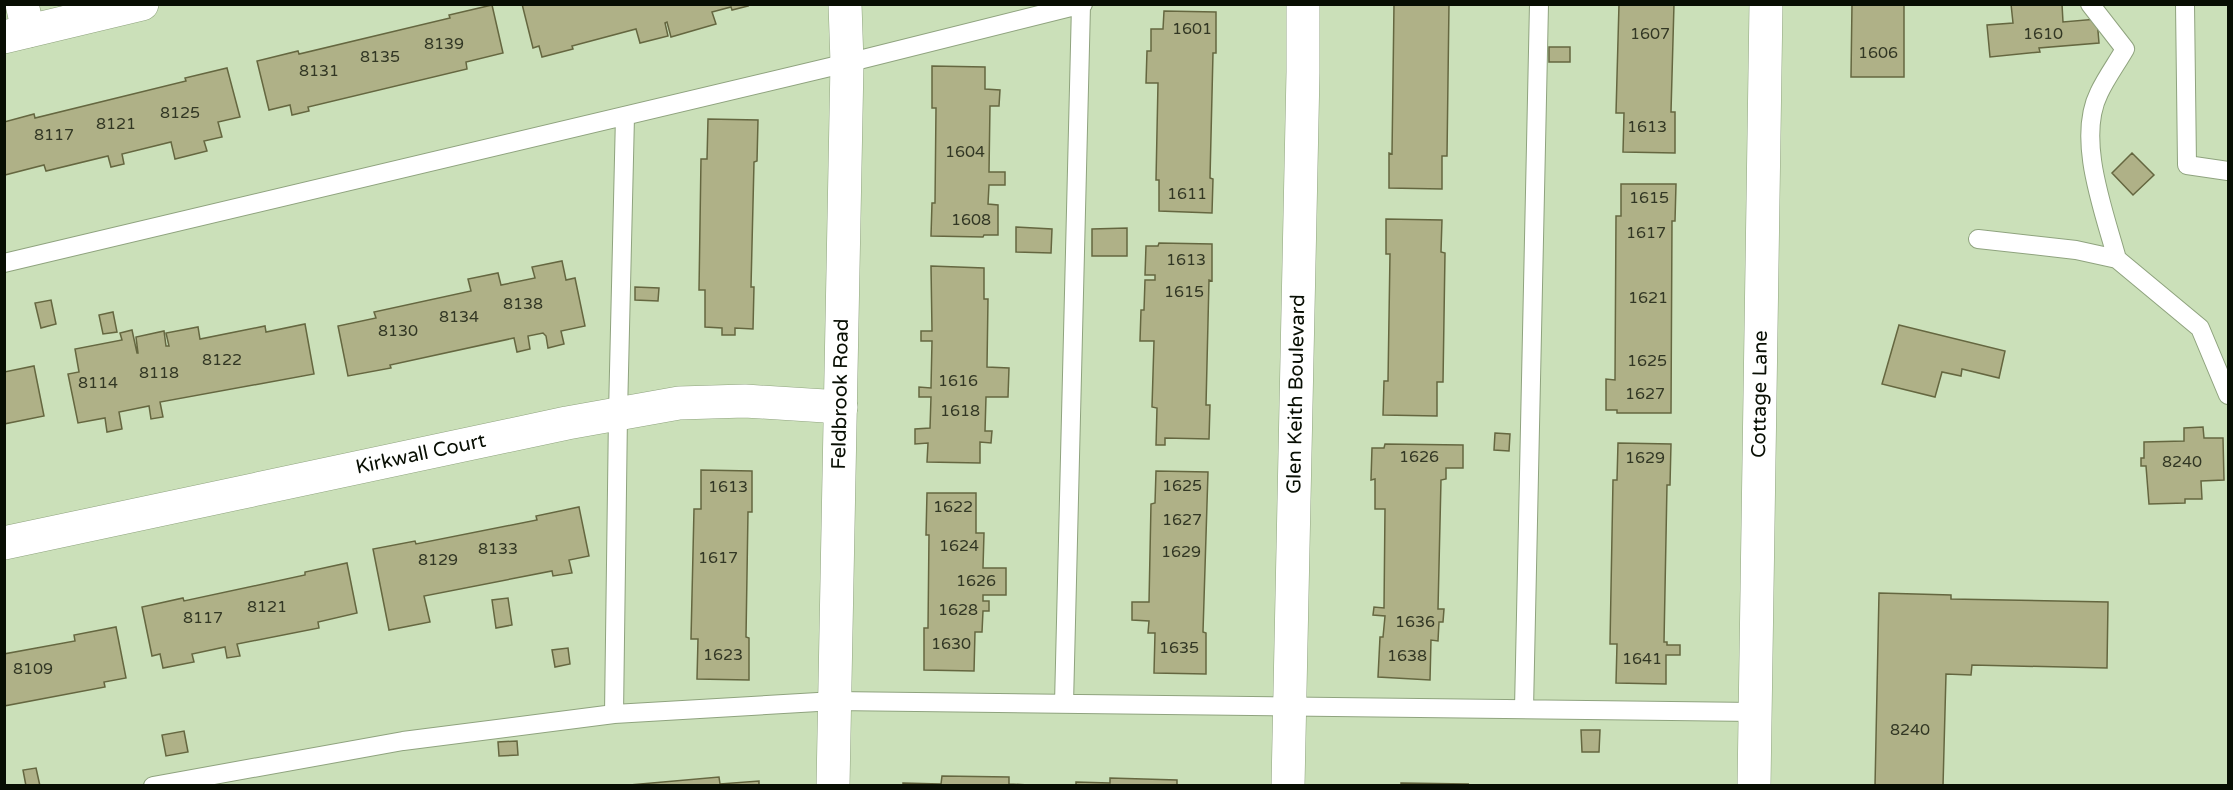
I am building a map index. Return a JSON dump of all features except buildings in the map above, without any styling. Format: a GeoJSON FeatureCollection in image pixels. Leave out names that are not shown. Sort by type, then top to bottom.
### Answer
{"type":"FeatureCollection","features":[{"type":"Feature","properties":{"kind":"street"},"geometry":{"type":"LineString","coordinates":[[18,24],[142,4]]}},
{"type":"Feature","properties":{"kind":"street","name":"Feldbrook Road"},"geometry":{"type":"LineString","coordinates":[[833,786],[848,63],[845,4]]}},
{"type":"Feature","properties":{"kind":"street","name":"Glen Keith Boulevard"},"geometry":{"type":"LineString","coordinates":[[1288,786],[1303,4]]}},
{"type":"Feature","properties":{"kind":"street","name":"Cottage Lane"},"geometry":{"type":"LineString","coordinates":[[1754,786],[1766,4]]}},
{"type":"Feature","properties":{"kind":"street","name":"Kirkwall Court"},"geometry":{"type":"LineString","coordinates":[[4,543],[618,414],[680,403],[745,401],[841,407]]}},
{"type":"Feature","properties":{"kind":"lane"},"geometry":{"type":"LineString","coordinates":[[1524,709],[1539,4]]}},
{"type":"Feature","properties":{"kind":"lane"},"geometry":{"type":"LineString","coordinates":[[2091,4],[2126,49],[2098,94],[2090,122],[2092,154],[2099,193],[2117,259]]}},
{"type":"Feature","properties":{"kind":"lane"},"geometry":{"type":"LineString","coordinates":[[2185,4],[2187,165],[2229,171]]}},
{"type":"Feature","properties":{"kind":"lane"},"geometry":{"type":"LineString","coordinates":[[4,263],[848,63],[1082,5],[1064,704]]}},
{"type":"Feature","properties":{"kind":"lane"},"geometry":{"type":"LineString","coordinates":[[614,714],[625,116]]}},
{"type":"Feature","properties":{"kind":"lane"},"geometry":{"type":"LineString","coordinates":[[1978,239],[2076,250],[2117,259],[2200,328],[2229,395]]}},
{"type":"Feature","properties":{"kind":"lane"},"geometry":{"type":"LineString","coordinates":[[153,786],[403,741],[614,714],[835,701],[1755,712]]}}]}
